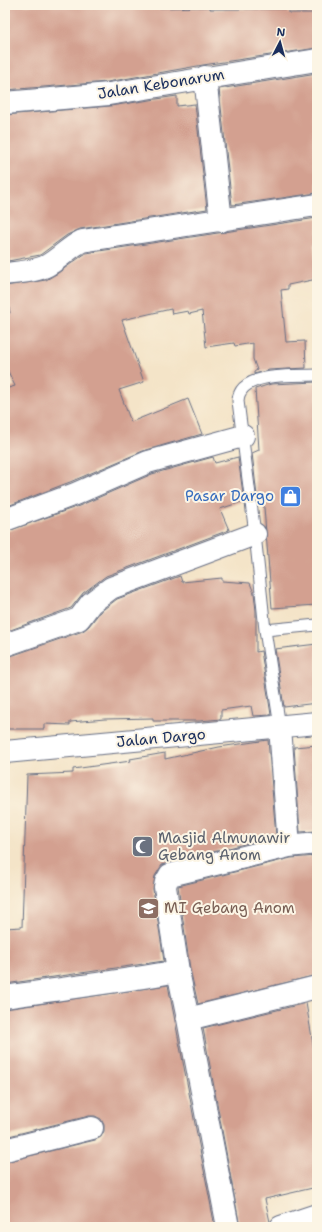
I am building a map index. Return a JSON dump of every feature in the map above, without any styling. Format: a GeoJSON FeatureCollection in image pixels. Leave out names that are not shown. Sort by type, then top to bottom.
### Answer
{"type":"FeatureCollection","features":[{"type":"Feature","properties":{"kind":"street","name":"Jalan Kebonarum"},"geometry":{"type":"LineString","coordinates":[[5,103],[109,94],[205,77],[317,60]]}},
{"type":"Feature","properties":{"kind":"street"},"geometry":{"type":"LineString","coordinates":[[205,77],[221,221]]}},
{"type":"Feature","properties":{"kind":"street"},"geometry":{"type":"LineString","coordinates":[[5,274],[45,266],[82,241],[221,221],[317,205]]}},
{"type":"Feature","properties":{"kind":"street"},"geometry":{"type":"LineString","coordinates":[[5,520],[75,494],[148,462],[243,436]]}},
{"type":"Feature","properties":{"kind":"street"},"geometry":{"type":"LineString","coordinates":[[5,645],[79,619],[91,603],[111,588],[255,534]]}},
{"type":"Feature","properties":{"kind":"street","name":"Jalan Dargo"},"geometry":{"type":"LineString","coordinates":[[5,752],[317,723]]}},
{"type":"Feature","properties":{"kind":"street"},"geometry":{"type":"LineString","coordinates":[[280,727],[289,846]]}},
{"type":"Feature","properties":{"kind":"street"},"geometry":{"type":"LineString","coordinates":[[228,1227],[178,971],[165,888],[166,882],[170,875],[289,846],[317,843]]}},
{"type":"Feature","properties":{"kind":"street"},"geometry":{"type":"LineString","coordinates":[[5,997],[64,987],[116,982],[178,971]]}},
{"type":"Feature","properties":{"kind":"street"},"geometry":{"type":"LineString","coordinates":[[188,1019],[317,987]]}},
{"type":"Feature","properties":{"kind":"street"},"geometry":{"type":"LineString","coordinates":[[5,1150],[92,1128]]}},
{"type":"Feature","properties":{"kind":"street"},"geometry":{"type":"LineString","coordinates":[[281,1227],[317,1215]]}},
{"type":"Feature","properties":{"kind":"lane"},"geometry":{"type":"LineString","coordinates":[[280,727],[265,630],[238,393],[244,386],[254,380],[317,375]]}},
{"type":"Feature","properties":{"kind":"lane"},"geometry":{"type":"LineString","coordinates":[[265,630],[317,625]]}},
{"type":"Feature","properties":{"kind":"building"},"geometry":{"type":"Polygon","coordinates":[[[5,5],[158,5],[158,8],[210,7],[210,9],[289,9],[289,13],[317,13],[317,48],[203,65],[107,82],[5,90],[5,5]]]}},
{"type":"Feature","properties":{"kind":"building"},"geometry":{"type":"Polygon","coordinates":[[[317,73],[317,193],[232,205],[219,89],[317,73]]]}},
{"type":"Feature","properties":{"kind":"building"},"geometry":{"type":"Polygon","coordinates":[[[177,96],[177,106],[195,104],[207,209],[80,229],[67,235],[40,255],[8,261],[5,247],[5,115],[110,106],[177,96]]]}},
{"type":"Feature","properties":{"kind":"building"},"geometry":{"type":"Polygon","coordinates":[[[317,218],[317,244],[314,244],[317,279],[288,285],[288,289],[281,290],[286,342],[305,341],[306,368],[269,370],[254,374],[257,370],[253,359],[253,343],[235,346],[234,343],[206,347],[202,311],[189,314],[188,311],[172,314],[171,309],[122,320],[144,382],[119,390],[131,422],[188,399],[202,434],[143,451],[70,482],[5,507],[5,389],[15,386],[5,365],[5,314],[10,313],[5,286],[46,280],[86,253],[317,218]]]}},
{"type":"Feature","properties":{"kind":"building","name":"Pasar Dargo"},"geometry":{"type":"Polygon","coordinates":[[[317,382],[317,605],[272,608],[263,495],[257,496],[252,453],[259,450],[255,389],[271,384],[317,382]]]}},
{"type":"Feature","properties":{"kind":"building"},"geometry":{"type":"Polygon","coordinates":[[[213,457],[215,463],[238,457],[244,501],[220,509],[229,530],[106,576],[83,593],[71,608],[5,632],[5,532],[79,506],[152,474],[213,457]]]}},
{"type":"Feature","properties":{"kind":"building"},"geometry":{"type":"Polygon","coordinates":[[[180,576],[182,582],[222,578],[222,581],[250,583],[254,593],[256,611],[256,652],[261,651],[271,715],[253,716],[251,706],[221,710],[221,719],[199,721],[153,721],[153,718],[105,719],[70,722],[70,725],[44,724],[44,729],[5,729],[5,665],[10,665],[8,657],[83,631],[100,612],[117,599],[180,576]]]}},
{"type":"Feature","properties":{"kind":"building"},"geometry":{"type":"Polygon","coordinates":[[[317,644],[317,703],[284,707],[275,649],[317,644]]]}},
{"type":"Feature","properties":{"kind":"building"},"geometry":{"type":"Polygon","coordinates":[[[268,740],[276,836],[162,865],[155,876],[153,889],[164,961],[5,984],[5,928],[22,927],[27,775],[73,773],[73,769],[131,761],[130,759],[165,753],[165,759],[219,747],[268,740]]]}},
{"type":"Feature","properties":{"kind":"building"},"geometry":{"type":"Polygon","coordinates":[[[317,745],[317,831],[300,832],[294,747],[317,745]]]}},
{"type":"Feature","properties":{"kind":"building"},"geometry":{"type":"Polygon","coordinates":[[[317,856],[317,975],[198,1004],[190,969],[178,886],[291,858],[317,856]]]}},
{"type":"Feature","properties":{"kind":"building"},"geometry":{"type":"Polygon","coordinates":[[[168,985],[215,1227],[5,1227],[5,1162],[95,1140],[101,1137],[104,1131],[104,1125],[101,1119],[95,1116],[89,1116],[5,1137],[5,1009],[168,985]]]}},
{"type":"Feature","properties":{"kind":"building"},"geometry":{"type":"Polygon","coordinates":[[[306,1003],[317,1067],[317,1187],[265,1199],[270,1222],[269,1227],[240,1227],[203,1028],[306,1003]]]}},
{"type":"Feature","properties":{"kind":"place","name":"Pasar Dargo"},"geometry":{"type":"Point","coordinates":[290,496]}},
{"type":"Feature","properties":{"kind":"place","name":"Masjid Almunawir Gebang Anom"},"geometry":{"type":"Point","coordinates":[142,847]}},
{"type":"Feature","properties":{"kind":"place","name":"MI Gebang Anom"},"geometry":{"type":"Point","coordinates":[149,908]}}]}
